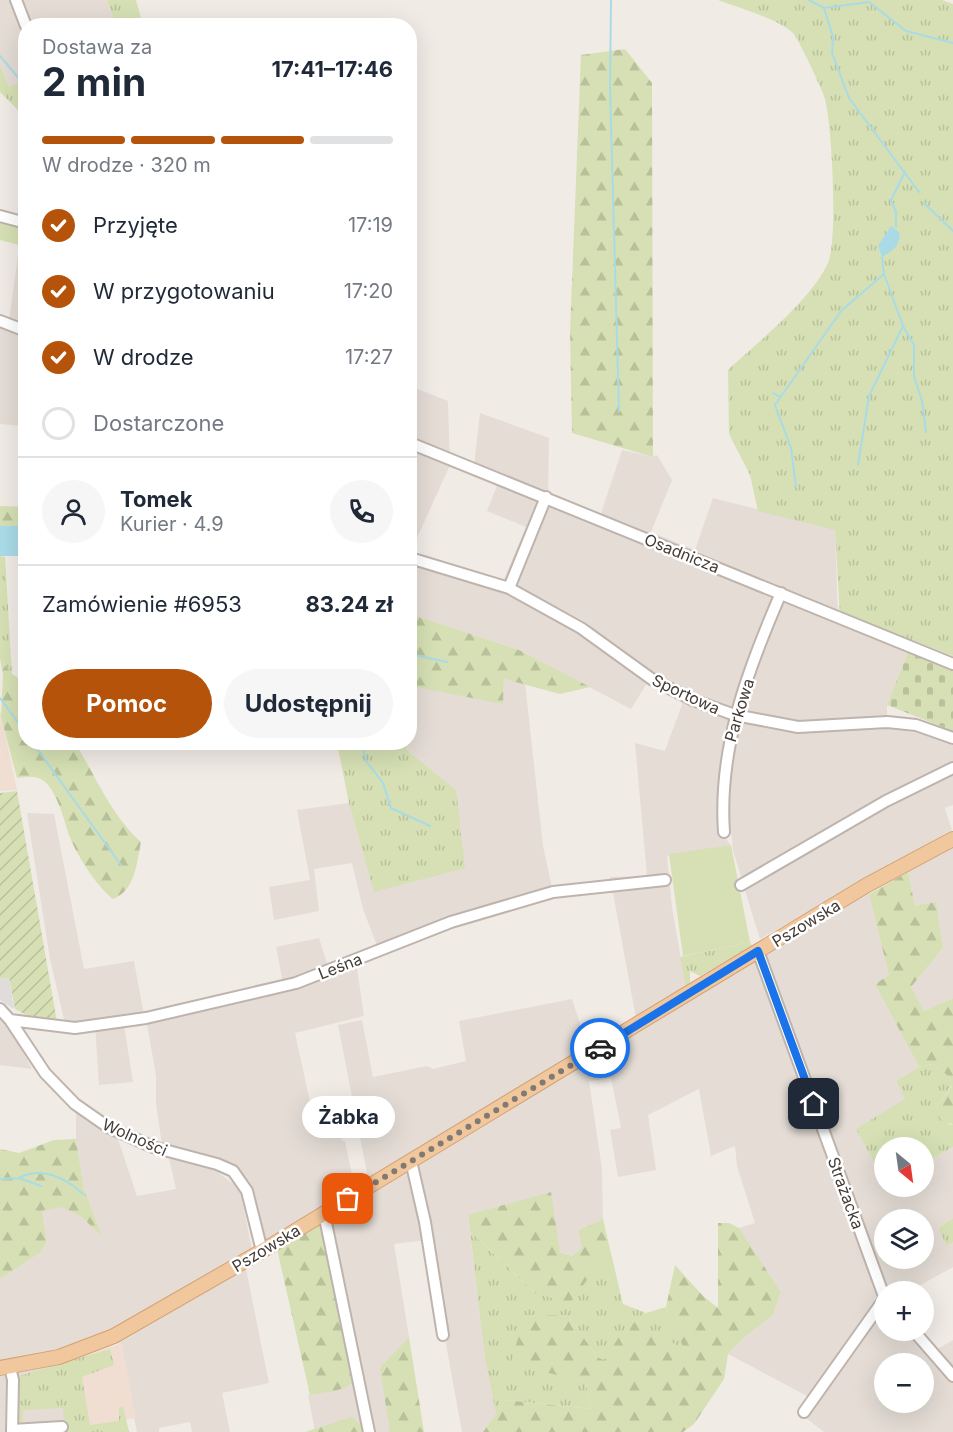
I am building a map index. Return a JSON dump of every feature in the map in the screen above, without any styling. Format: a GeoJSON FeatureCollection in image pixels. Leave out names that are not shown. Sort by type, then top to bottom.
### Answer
{"type":"FeatureCollection","features":[{"type":"Feature","properties":{"kind":"main road","name":"Pszowska"},"geometry":{"type":"LineString","coordinates":[[6,1374],[114,1336],[262,1251],[867,885],[953,839]]}},
{"type":"Feature","properties":{"kind":"street"},"geometry":{"type":"LineString","coordinates":[[16,0],[23,18]]}},
{"type":"Feature","properties":{"kind":"street"},"geometry":{"type":"LineString","coordinates":[[0,216],[18,221]]}},
{"type":"Feature","properties":{"kind":"street"},"geometry":{"type":"LineString","coordinates":[[0,321],[18,328]]}},
{"type":"Feature","properties":{"kind":"street","name":"Osadnicza"},"geometry":{"type":"LineString","coordinates":[[417,445],[953,664]]}},
{"type":"Feature","properties":{"kind":"street"},"geometry":{"type":"LineString","coordinates":[[509,588],[546,497]]}},
{"type":"Feature","properties":{"kind":"street","name":"Sportowa"},"geometry":{"type":"LineString","coordinates":[[417,560],[509,588],[582,628],[653,680],[693,700],[735,715],[798,727],[887,722],[916,725],[953,738]]}},
{"type":"Feature","properties":{"kind":"street","name":"Parkowa"},"geometry":{"type":"LineString","coordinates":[[724,832],[722,800],[726,758],[735,715],[781,594]]}},
{"type":"Feature","properties":{"kind":"street"},"geometry":{"type":"LineString","coordinates":[[741,885],[886,801],[953,768]]}},
{"type":"Feature","properties":{"kind":"street","name":"Leśna"},"geometry":{"type":"LineString","coordinates":[[10,1020],[75,1028],[146,1018],[296,983],[451,922],[553,892],[665,880]]}},
{"type":"Feature","properties":{"kind":"street","name":"Strażacka"},"geometry":{"type":"LineString","coordinates":[[758,951],[878,1281]]}},
{"type":"Feature","properties":{"kind":"street","name":"Wolności"},"geometry":{"type":"LineString","coordinates":[[0,1009],[10,1020],[45,1073],[75,1104],[108,1127],[153,1147],[218,1164],[233,1171],[248,1191],[262,1251]]}},
{"type":"Feature","properties":{"kind":"street"},"geometry":{"type":"LineString","coordinates":[[411,1161],[425,1222],[443,1335]]}},
{"type":"Feature","properties":{"kind":"street"},"geometry":{"type":"LineString","coordinates":[[324,1213],[369,1432]]}},
{"type":"Feature","properties":{"kind":"street"},"geometry":{"type":"LineString","coordinates":[[804,1412],[874,1314]]}},
{"type":"Feature","properties":{"kind":"street"},"geometry":{"type":"LineString","coordinates":[[923,1341],[953,1376]]}},
{"type":"Feature","properties":{"kind":"street"},"geometry":{"type":"LineString","coordinates":[[6,1374],[11,1398],[12,1431],[62,1427]]}},
{"type":"Feature","properties":{"kind":"shaded area"},"geometry":{"type":"Polygon","coordinates":[[[0,0],[107,0],[114,18],[18,18],[18,83],[9,87],[0,65],[0,0]]]}},
{"type":"Feature","properties":{"kind":"shaded area"},"geometry":{"type":"Polygon","coordinates":[[[18,256],[18,323],[9,320],[18,256]]]}},
{"type":"Feature","properties":{"kind":"shaded area"},"geometry":{"type":"Polygon","coordinates":[[[0,327],[18,334],[18,425],[0,424],[0,327]]]}},
{"type":"Feature","properties":{"kind":"shaded area"},"geometry":{"type":"Polygon","coordinates":[[[417,389],[448,401],[450,465],[417,538],[417,389]]]}},
{"type":"Feature","properties":{"kind":"shaded area"},"geometry":{"type":"Polygon","coordinates":[[[480,413],[549,438],[548,495],[598,522],[622,450],[653,457],[657,455],[672,480],[651,532],[695,550],[713,498],[835,529],[838,620],[909,649],[887,705],[887,717],[793,724],[688,694],[635,661],[582,620],[504,579],[526,527],[487,511],[498,483],[474,465],[480,413]]]}},
{"type":"Feature","properties":{"kind":"shaded area"},"geometry":{"type":"Polygon","coordinates":[[[417,563],[508,591],[580,630],[649,680],[631,709],[519,650],[417,616],[417,563]]]}},
{"type":"Feature","properties":{"kind":"shaded area"},"geometry":{"type":"Polygon","coordinates":[[[504,679],[525,683],[543,846],[553,892],[379,951],[363,909],[352,863],[314,869],[319,911],[274,920],[269,887],[310,880],[297,810],[349,803],[374,891],[456,790],[407,750],[417,750],[417,687],[503,703],[504,679]]]}},
{"type":"Feature","properties":{"kind":"shaded area"},"geometry":{"type":"Polygon","coordinates":[[[684,699],[732,717],[722,757],[719,801],[721,833],[731,845],[667,856],[672,907],[686,988],[636,1018],[610,877],[647,876],[635,743],[665,751],[684,699]]]}},
{"type":"Feature","properties":{"kind":"shaded area"},"geometry":{"type":"Polygon","coordinates":[[[0,711],[17,790],[0,791],[0,711]]]}},
{"type":"Feature","properties":{"kind":"shaded area"},"geometry":{"type":"Polygon","coordinates":[[[739,723],[787,732],[888,729],[926,734],[953,742],[953,763],[894,791],[742,880],[733,850],[728,798],[729,771],[739,723]]]}},
{"type":"Feature","properties":{"kind":"shaded area"},"geometry":{"type":"Polygon","coordinates":[[[953,774],[953,805],[945,808],[952,830],[760,939],[744,887],[888,804],[953,774]]]}},
{"type":"Feature","properties":{"kind":"shaded area"},"geometry":{"type":"Polygon","coordinates":[[[27,813],[54,814],[84,969],[134,961],[144,1015],[123,1019],[133,1082],[99,1085],[95,1024],[65,1024],[50,959],[27,813]]]}},
{"type":"Feature","properties":{"kind":"shaded area"},"geometry":{"type":"Polygon","coordinates":[[[953,847],[953,998],[924,1011],[911,987],[943,948],[936,903],[915,906],[908,872],[953,847]]]}},
{"type":"Feature","properties":{"kind":"shaded area"},"geometry":{"type":"Polygon","coordinates":[[[867,885],[889,975],[875,984],[919,1067],[896,1081],[905,1098],[888,1137],[874,1137],[874,1197],[934,1197],[934,1157],[953,1147],[953,1218],[938,1228],[947,1246],[953,1242],[953,1267],[928,1281],[874,1281],[874,1309],[872,1307],[809,1397],[728,1354],[747,1335],[773,1315],[781,1292],[739,1228],[755,1223],[737,1166],[735,1146],[711,1156],[699,1089],[648,1115],[656,1170],[618,1177],[610,1130],[621,1128],[611,1078],[589,1081],[602,1169],[603,1219],[578,1230],[582,1248],[572,1256],[468,1215],[485,1359],[496,1414],[483,1432],[462,1432],[427,1240],[394,1244],[409,1337],[381,1368],[390,1432],[363,1432],[362,1426],[315,1431],[308,1395],[356,1383],[321,1216],[262,1251],[246,1185],[229,1170],[212,1168],[240,1189],[252,1250],[111,1331],[59,1350],[0,1362],[0,1279],[40,1253],[47,1242],[42,1211],[63,1206],[83,1218],[101,1236],[84,1189],[76,1139],[76,1112],[117,1136],[137,1196],[176,1189],[169,1158],[162,1145],[156,1104],[156,1076],[146,1018],[284,988],[276,947],[319,938],[328,966],[356,961],[364,1016],[295,1033],[315,1125],[337,1120],[342,1141],[345,1141],[353,1180],[367,1173],[338,1025],[362,1020],[373,1077],[427,1066],[433,1069],[466,1061],[459,1021],[572,999],[590,1054],[867,885]]]}},
{"type":"Feature","properties":{"kind":"shaded area"},"geometry":{"type":"Polygon","coordinates":[[[9,978],[14,1009],[0,1000],[0,979],[9,978]]]}},
{"type":"Feature","properties":{"kind":"shaded area"},"geometry":{"type":"Polygon","coordinates":[[[0,1018],[16,1039],[32,1069],[0,1065],[0,1018]]]}},
{"type":"Feature","properties":{"kind":"shaded area"},"geometry":{"type":"Polygon","coordinates":[[[246,1269],[269,1383],[222,1393],[230,1432],[192,1432],[190,1422],[159,1428],[159,1432],[137,1432],[119,1343],[246,1269]]]}},
{"type":"Feature","properties":{"kind":"shaded area"},"geometry":{"type":"Polygon","coordinates":[[[874,1316],[874,1341],[917,1341],[928,1353],[874,1353],[874,1413],[934,1413],[934,1353],[931,1353],[953,1340],[953,1432],[824,1432],[806,1418],[874,1316]]]}},
{"type":"Feature","properties":{"kind":"shaded area"},"geometry":{"type":"Polygon","coordinates":[[[122,1343],[136,1418],[89,1427],[73,1360],[122,1343]]]}},
{"type":"Feature","properties":{"kind":"shaded area"},"geometry":{"type":"Polygon","coordinates":[[[67,1363],[74,1432],[0,1432],[0,1376],[67,1363]]]}},
{"type":"Feature","properties":{"kind":"green space"},"geometry":{"type":"Polygon","coordinates":[[[107,0],[136,0],[141,18],[113,18],[107,0]]]}},
{"type":"Feature","properties":{"kind":"green space"},"geometry":{"type":"Polygon","coordinates":[[[718,0],[942,0],[953,4],[953,656],[913,640],[910,643],[840,617],[835,530],[758,511],[750,475],[729,434],[728,370],[797,306],[828,263],[833,231],[833,182],[825,99],[796,37],[777,23],[718,0]]]}},
{"type":"Feature","properties":{"kind":"green space"},"geometry":{"type":"Polygon","coordinates":[[[625,49],[652,83],[653,457],[572,433],[570,332],[581,55],[625,49]]]}},
{"type":"Feature","properties":{"kind":"green space"},"geometry":{"type":"Polygon","coordinates":[[[0,65],[9,87],[18,83],[18,110],[0,92],[0,65]]]}},
{"type":"Feature","properties":{"kind":"green space"},"geometry":{"type":"Polygon","coordinates":[[[0,220],[18,226],[18,245],[0,240],[0,220]]]}},
{"type":"Feature","properties":{"kind":"green space"},"geometry":{"type":"Polygon","coordinates":[[[0,506],[18,507],[18,526],[0,526],[0,506]]]}},
{"type":"Feature","properties":{"kind":"green space"},"geometry":{"type":"Polygon","coordinates":[[[0,556],[5,557],[12,674],[0,659],[0,556]]]}},
{"type":"Feature","properties":{"kind":"green space"},"geometry":{"type":"Polygon","coordinates":[[[417,616],[519,650],[590,687],[560,694],[504,679],[503,704],[417,687],[417,616]]]}},
{"type":"Feature","properties":{"kind":"green space"},"geometry":{"type":"Polygon","coordinates":[[[909,649],[953,667],[953,731],[887,705],[909,649]]]}},
{"type":"Feature","properties":{"kind":"green space"},"geometry":{"type":"Polygon","coordinates":[[[0,659],[18,678],[18,750],[79,750],[112,808],[141,842],[134,875],[126,890],[113,899],[88,870],[77,851],[49,786],[38,778],[17,778],[1,717],[3,675],[0,659]]]}},
{"type":"Feature","properties":{"kind":"green space"},"geometry":{"type":"Polygon","coordinates":[[[338,750],[407,750],[456,790],[465,868],[374,892],[349,803],[338,750]]]}},
{"type":"Feature","properties":{"kind":"green space"},"geometry":{"type":"Polygon","coordinates":[[[17,791],[57,1022],[32,1018],[15,1009],[9,978],[0,979],[0,793],[17,791]]]}},
{"type":"Feature","properties":{"kind":"green space"},"geometry":{"type":"Polygon","coordinates":[[[731,845],[750,942],[683,956],[669,854],[731,845]]]}},
{"type":"Feature","properties":{"kind":"green space"},"geometry":{"type":"Polygon","coordinates":[[[908,872],[915,906],[936,902],[943,948],[911,987],[924,1011],[953,998],[953,1125],[940,1119],[937,1107],[952,1086],[947,1075],[933,1064],[919,1067],[875,984],[889,975],[869,894],[908,872]]]}},
{"type":"Feature","properties":{"kind":"green space"},"geometry":{"type":"Polygon","coordinates":[[[750,942],[752,946],[700,976],[690,971],[690,982],[686,988],[680,957],[750,942]]]}},
{"type":"Feature","properties":{"kind":"green space"},"geometry":{"type":"Polygon","coordinates":[[[933,1064],[947,1075],[952,1085],[937,1107],[950,1125],[953,1125],[953,1147],[934,1157],[934,1137],[874,1137],[874,1161],[856,1129],[905,1099],[896,1081],[919,1067],[933,1064]]]}},
{"type":"Feature","properties":{"kind":"green space"},"geometry":{"type":"Polygon","coordinates":[[[76,1139],[84,1189],[102,1237],[83,1218],[63,1207],[42,1211],[47,1242],[40,1253],[0,1279],[0,1149],[19,1153],[54,1140],[76,1139]]]}},
{"type":"Feature","properties":{"kind":"green space"},"geometry":{"type":"Polygon","coordinates":[[[551,1192],[560,1252],[572,1256],[582,1248],[578,1230],[603,1219],[610,1249],[570,1303],[535,1293],[470,1231],[468,1215],[551,1192]]]}},
{"type":"Feature","properties":{"kind":"green space"},"geometry":{"type":"Polygon","coordinates":[[[953,1218],[953,1242],[947,1246],[938,1228],[953,1218]]]}},
{"type":"Feature","properties":{"kind":"green space"},"geometry":{"type":"Polygon","coordinates":[[[323,1223],[356,1380],[341,1389],[310,1395],[277,1249],[323,1223]]]}},
{"type":"Feature","properties":{"kind":"green space"},"geometry":{"type":"Polygon","coordinates":[[[718,1223],[729,1223],[739,1228],[781,1292],[773,1315],[747,1335],[728,1354],[724,1379],[694,1424],[683,1432],[483,1432],[506,1400],[591,1409],[586,1382],[511,1364],[524,1315],[568,1315],[597,1357],[604,1360],[630,1320],[684,1349],[666,1307],[675,1265],[703,1296],[718,1308],[718,1223]]]}},
{"type":"Feature","properties":{"kind":"green space"},"geometry":{"type":"Polygon","coordinates":[[[470,1231],[535,1293],[578,1290],[610,1249],[623,1304],[646,1313],[666,1307],[685,1350],[604,1360],[597,1357],[568,1315],[511,1363],[586,1382],[591,1409],[506,1400],[496,1414],[485,1359],[470,1231]]]}},
{"type":"Feature","properties":{"kind":"green space"},"geometry":{"type":"Polygon","coordinates":[[[409,1337],[424,1432],[390,1432],[380,1368],[409,1337]]]}},
{"type":"Feature","properties":{"kind":"green space"},"geometry":{"type":"Polygon","coordinates":[[[110,1349],[114,1365],[82,1377],[90,1425],[119,1421],[119,1408],[123,1406],[129,1432],[20,1432],[64,1430],[63,1408],[23,1410],[23,1425],[18,1425],[19,1376],[110,1349]]]}},
{"type":"Feature","properties":{"kind":"green space"},"geometry":{"type":"Polygon","coordinates":[[[352,1417],[362,1426],[363,1432],[305,1432],[352,1417]]]}},
{"type":"Feature","properties":{"kind":"water"},"geometry":{"type":"Polygon","coordinates":[[[891,226],[900,233],[898,242],[893,250],[882,257],[878,246],[891,226]]]}},
{"type":"Feature","properties":{"kind":"water"},"geometry":{"type":"Polygon","coordinates":[[[0,526],[18,526],[18,556],[0,556],[0,526]]]}},
{"type":"Feature","properties":{"kind":"waterway"},"geometry":{"type":"LineString","coordinates":[[611,0],[610,87],[619,411]]}},
{"type":"Feature","properties":{"kind":"waterway"},"geometry":{"type":"LineString","coordinates":[[809,0],[824,8],[869,2],[906,31],[953,43]]}},
{"type":"Feature","properties":{"kind":"waterway"},"geometry":{"type":"LineString","coordinates":[[824,8],[833,37],[832,53],[849,98],[919,192]]}},
{"type":"Feature","properties":{"kind":"waterway"},"geometry":{"type":"LineString","coordinates":[[0,56],[18,77]]}},
{"type":"Feature","properties":{"kind":"waterway"},"geometry":{"type":"LineString","coordinates":[[896,227],[896,212],[891,200],[905,172]]}},
{"type":"Feature","properties":{"kind":"waterway"},"geometry":{"type":"LineString","coordinates":[[924,203],[953,231]]}},
{"type":"Feature","properties":{"kind":"waterway"},"geometry":{"type":"LineString","coordinates":[[796,487],[791,448],[775,405],[841,311],[884,274],[882,257]]}},
{"type":"Feature","properties":{"kind":"waterway"},"geometry":{"type":"LineString","coordinates":[[858,465],[869,396],[903,326],[884,274]]}},
{"type":"Feature","properties":{"kind":"waterway"},"geometry":{"type":"LineString","coordinates":[[903,326],[914,345],[914,376],[922,401],[926,432]]}},
{"type":"Feature","properties":{"kind":"waterway"},"geometry":{"type":"LineString","coordinates":[[773,393],[780,397]]}},
{"type":"Feature","properties":{"kind":"waterway"},"geometry":{"type":"LineString","coordinates":[[417,656],[447,662]]}},
{"type":"Feature","properties":{"kind":"waterway"},"geometry":{"type":"LineString","coordinates":[[0,698],[18,722]]}},
{"type":"Feature","properties":{"kind":"waterway"},"geometry":{"type":"LineString","coordinates":[[38,750],[121,865]]}},
{"type":"Feature","properties":{"kind":"waterway"},"geometry":{"type":"LineString","coordinates":[[363,750],[366,761],[383,783],[391,808],[430,826]]}},
{"type":"Feature","properties":{"kind":"waterway"},"geometry":{"type":"LineString","coordinates":[[19,1178],[36,1173],[45,1174],[69,1183],[83,1194]]}},
{"type":"Feature","properties":{"kind":"waterway"},"geometry":{"type":"LineString","coordinates":[[0,1179],[19,1178],[41,1186]]}},
{"type":"Feature","properties":{"kind":"way so far"},"geometry":{"type":"LineString","coordinates":[[348,1199],[600,1048]]}},
{"type":"Feature","properties":{"kind":"place","name":"Żabka"},"geometry":{"type":"Point","coordinates":[348,1199]}},
{"type":"Feature","properties":{"kind":"route"},"geometry":{"type":"LineString","coordinates":[[600,1048],[758,951],[814,1104]]}}]}
